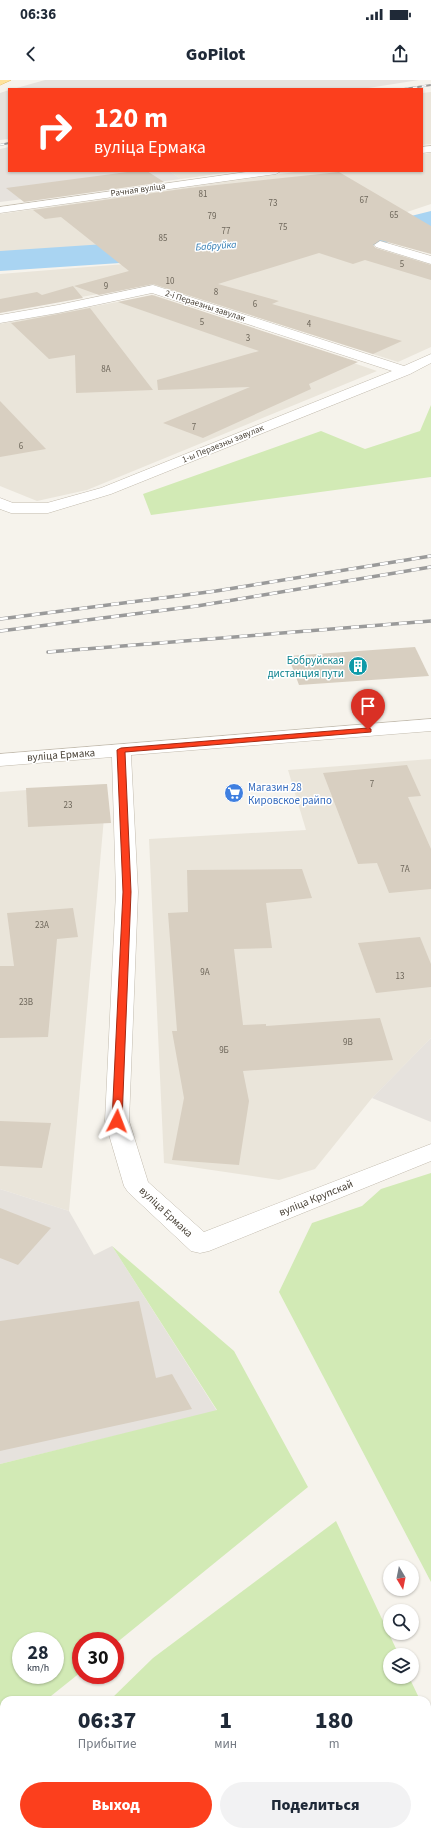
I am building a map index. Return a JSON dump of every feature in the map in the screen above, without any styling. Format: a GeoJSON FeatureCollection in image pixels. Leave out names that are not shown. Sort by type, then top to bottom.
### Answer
{"type":"FeatureCollection","features":[{"type":"Feature","properties":{"kind":"main road"},"geometry":{"type":"LineString","coordinates":[[0,82],[6,80]]}},
{"type":"Feature","properties":{"kind":"street","name":"Рачная вуліца"},"geometry":{"type":"LineString","coordinates":[[0,210],[269,172]]}},
{"type":"Feature","properties":{"kind":"street"},"geometry":{"type":"LineString","coordinates":[[380,245],[431,260]]}},
{"type":"Feature","properties":{"kind":"street","name":"2-і Пераезны завулак"},"geometry":{"type":"LineString","coordinates":[[0,319],[58,309],[153,289],[405,371]]}},
{"type":"Feature","properties":{"kind":"street","name":"1-ы Пераезны завулак"},"geometry":{"type":"LineString","coordinates":[[5,506],[48,508],[106,491],[405,371],[431,358]]}},
{"type":"Feature","properties":{"kind":"street","name":"вуліца Ермака"},"geometry":{"type":"LineString","coordinates":[[0,760],[431,725]]}},
{"type":"Feature","properties":{"kind":"street","name":"вуліца Ермака"},"geometry":{"type":"LineString","coordinates":[[121,750],[127,892],[117,1121],[138,1186],[200,1244]]}},
{"type":"Feature","properties":{"kind":"street","name":"вуліца Крупскай"},"geometry":{"type":"LineString","coordinates":[[200,1244],[431,1152]]}},
{"type":"Feature","properties":{"kind":"shaded area"},"geometry":{"type":"Polygon","coordinates":[[[45,80],[419,80],[368,88],[17,88],[45,80]]]}},
{"type":"Feature","properties":{"kind":"shaded area"},"geometry":{"type":"Polygon","coordinates":[[[8,90],[8,139],[0,140],[0,93],[8,90]]]}},
{"type":"Feature","properties":{"kind":"shaded area"},"geometry":{"type":"Polygon","coordinates":[[[431,92],[431,144],[423,145],[423,93],[431,92]]]}},
{"type":"Feature","properties":{"kind":"shaded area"},"geometry":{"type":"Polygon","coordinates":[[[8,147],[8,172],[170,172],[181,179],[0,202],[0,149],[8,147]]]}},
{"type":"Feature","properties":{"kind":"shaded area"},"geometry":{"type":"Polygon","coordinates":[[[431,153],[431,204],[356,229],[0,255],[0,214],[295,172],[423,172],[423,154],[431,153]]]}},
{"type":"Feature","properties":{"kind":"shaded area"},"geometry":{"type":"Polygon","coordinates":[[[170,172],[231,172],[181,179],[170,172]]]}},
{"type":"Feature","properties":{"kind":"shaded area"},"geometry":{"type":"Polygon","coordinates":[[[363,245],[431,264],[431,347],[398,362],[152,284],[0,312],[0,274],[363,245]]]}},
{"type":"Feature","properties":{"kind":"shaded area"},"geometry":{"type":"Polygon","coordinates":[[[154,295],[377,371],[87,490],[37,501],[0,486],[0,324],[154,295]]]}},
{"type":"Feature","properties":{"kind":"shaded area"},"geometry":{"type":"Polygon","coordinates":[[[431,759],[431,1038],[372,1098],[315,1169],[279,1180],[164,1163],[149,839],[306,830],[288,770],[431,759]]]}},
{"type":"Feature","properties":{"kind":"shaded area"},"geometry":{"type":"Polygon","coordinates":[[[107,784],[69,1211],[0,1189],[0,792],[107,784]]]}},
{"type":"Feature","properties":{"kind":"shaded area"},"geometry":{"type":"Polygon","coordinates":[[[431,1038],[431,1122],[372,1098],[431,1038]]]}},
{"type":"Feature","properties":{"kind":"shaded area"},"geometry":{"type":"Polygon","coordinates":[[[0,1189],[69,1211],[94,1255],[112,1246],[217,1411],[0,1464],[0,1189]]]}},
{"type":"Feature","properties":{"kind":"green space"},"geometry":{"type":"Polygon","coordinates":[[[431,405],[431,477],[151,515],[143,494],[321,431],[365,449],[420,431],[431,405]]]}},
{"type":"Feature","properties":{"kind":"green space"},"geometry":{"type":"Polygon","coordinates":[[[431,1173],[431,1582],[279,1292],[312,1223],[362,1206],[381,1189],[431,1173]]]}},
{"type":"Feature","properties":{"kind":"green space"},"geometry":{"type":"Polygon","coordinates":[[[112,1246],[234,1351],[308,1487],[124,1637],[124,1632],[72,1632],[72,1679],[51,1696],[0,1696],[0,1464],[217,1410],[112,1246]]]}},
{"type":"Feature","properties":{"kind":"green space"},"geometry":{"type":"Polygon","coordinates":[[[336,1521],[383,1621],[383,1640],[392,1640],[396,1648],[383,1648],[383,1684],[412,1684],[418,1696],[114,1696],[153,1658],[336,1521]]]}},
{"type":"Feature","properties":{"kind":"building"},"geometry":{"type":"Polygon","coordinates":[[[127,172],[149,172],[164,182],[24,202],[6,188],[127,172]]]}},
{"type":"Feature","properties":{"kind":"building"},"geometry":{"type":"Polygon","coordinates":[[[339,172],[431,226],[431,254],[380,240],[373,245],[376,248],[431,265],[431,280],[365,260],[353,264],[319,253],[218,284],[279,301],[272,304],[402,341],[373,354],[153,284],[99,295],[74,286],[129,271],[61,217],[45,219],[33,210],[189,188],[339,172]]]}},
{"type":"Feature","properties":{"kind":"building"},"geometry":{"type":"Polygon","coordinates":[[[73,286],[83,298],[0,313],[0,299],[37,292],[42,295],[73,286]]]}},
{"type":"Feature","properties":{"kind":"building"},"geometry":{"type":"Polygon","coordinates":[[[152,295],[358,362],[309,384],[311,389],[203,438],[163,423],[250,387],[158,390],[157,380],[259,351],[118,302],[152,295]]]}},
{"type":"Feature","properties":{"kind":"building"},"geometry":{"type":"Polygon","coordinates":[[[90,308],[153,390],[76,393],[75,355],[49,359],[11,323],[90,308]]]}},
{"type":"Feature","properties":{"kind":"building"},"geometry":{"type":"Polygon","coordinates":[[[0,401],[46,449],[0,457],[0,401]]]}},
{"type":"Feature","properties":{"kind":"building","name":"Бобруйская дистанция пути"},"geometry":{"type":"Polygon","coordinates":[[[415,647],[429,676],[299,685],[288,656],[415,647]]]}},
{"type":"Feature","properties":{"kind":"building"},"geometry":{"type":"Polygon","coordinates":[[[407,765],[421,796],[408,797],[431,849],[431,889],[389,893],[377,863],[358,864],[323,773],[407,765]]]}},
{"type":"Feature","properties":{"kind":"building"},"geometry":{"type":"Polygon","coordinates":[[[107,784],[111,823],[28,827],[26,788],[107,784]]]}},
{"type":"Feature","properties":{"kind":"building"},"geometry":{"type":"Polygon","coordinates":[[[302,869],[312,898],[266,903],[272,948],[234,949],[243,1025],[266,1024],[266,1026],[380,1018],[393,1060],[243,1071],[249,1101],[239,1165],[172,1160],[184,1098],[172,1031],[177,1031],[168,913],[188,912],[187,870],[302,869]]]}},
{"type":"Feature","properties":{"kind":"building"},"geometry":{"type":"Polygon","coordinates":[[[73,908],[78,937],[57,939],[48,1037],[0,1038],[0,966],[14,966],[7,913],[73,908]]]}},
{"type":"Feature","properties":{"kind":"building"},"geometry":{"type":"Polygon","coordinates":[[[420,937],[431,964],[431,987],[376,993],[358,943],[420,937]]]}},
{"type":"Feature","properties":{"kind":"building"},"geometry":{"type":"Polygon","coordinates":[[[0,1121],[51,1123],[42,1168],[0,1166],[0,1121]]]}},
{"type":"Feature","properties":{"kind":"building"},"geometry":{"type":"Polygon","coordinates":[[[0,1208],[51,1228],[18,1265],[0,1258],[0,1208]]]}},
{"type":"Feature","properties":{"kind":"building"},"geometry":{"type":"Polygon","coordinates":[[[139,1301],[156,1378],[172,1374],[192,1409],[0,1451],[0,1321],[139,1301]]]}},
{"type":"Feature","properties":{"kind":"waterway","name":"Бабруйка"},"geometry":{"type":"LineString","coordinates":[[339,238],[375,235],[431,221]]}},
{"type":"Feature","properties":{"kind":"waterway","name":"Бабруйка"},"geometry":{"type":"LineString","coordinates":[[0,261],[195,248]]}},
{"type":"Feature","properties":{"kind":"railway"},"geometry":{"type":"LineString","coordinates":[[411,88],[431,85]]}},
{"type":"Feature","properties":{"kind":"railway"},"geometry":{"type":"LineString","coordinates":[[0,145],[8,143]]}},
{"type":"Feature","properties":{"kind":"railway"},"geometry":{"type":"LineString","coordinates":[[0,619],[216,591],[431,556]]}},
{"type":"Feature","properties":{"kind":"railway"},"geometry":{"type":"LineString","coordinates":[[0,631],[197,606],[431,567]]}},
{"type":"Feature","properties":{"kind":"railway"},"geometry":{"type":"LineString","coordinates":[[48,652],[431,621]]}},
{"type":"Feature","properties":{"kind":"place","name":"Бобруйская дистанция пути"},"geometry":{"type":"Point","coordinates":[358,666]}},
{"type":"Feature","properties":{"kind":"place","name":"Магазин 28 Кировское райпо"},"geometry":{"type":"Point","coordinates":[234,793]}},
{"type":"Feature","properties":{"kind":"route"},"geometry":{"type":"LineString","coordinates":[[117,1121],[127,892],[121,750],[368,730]]}}]}
